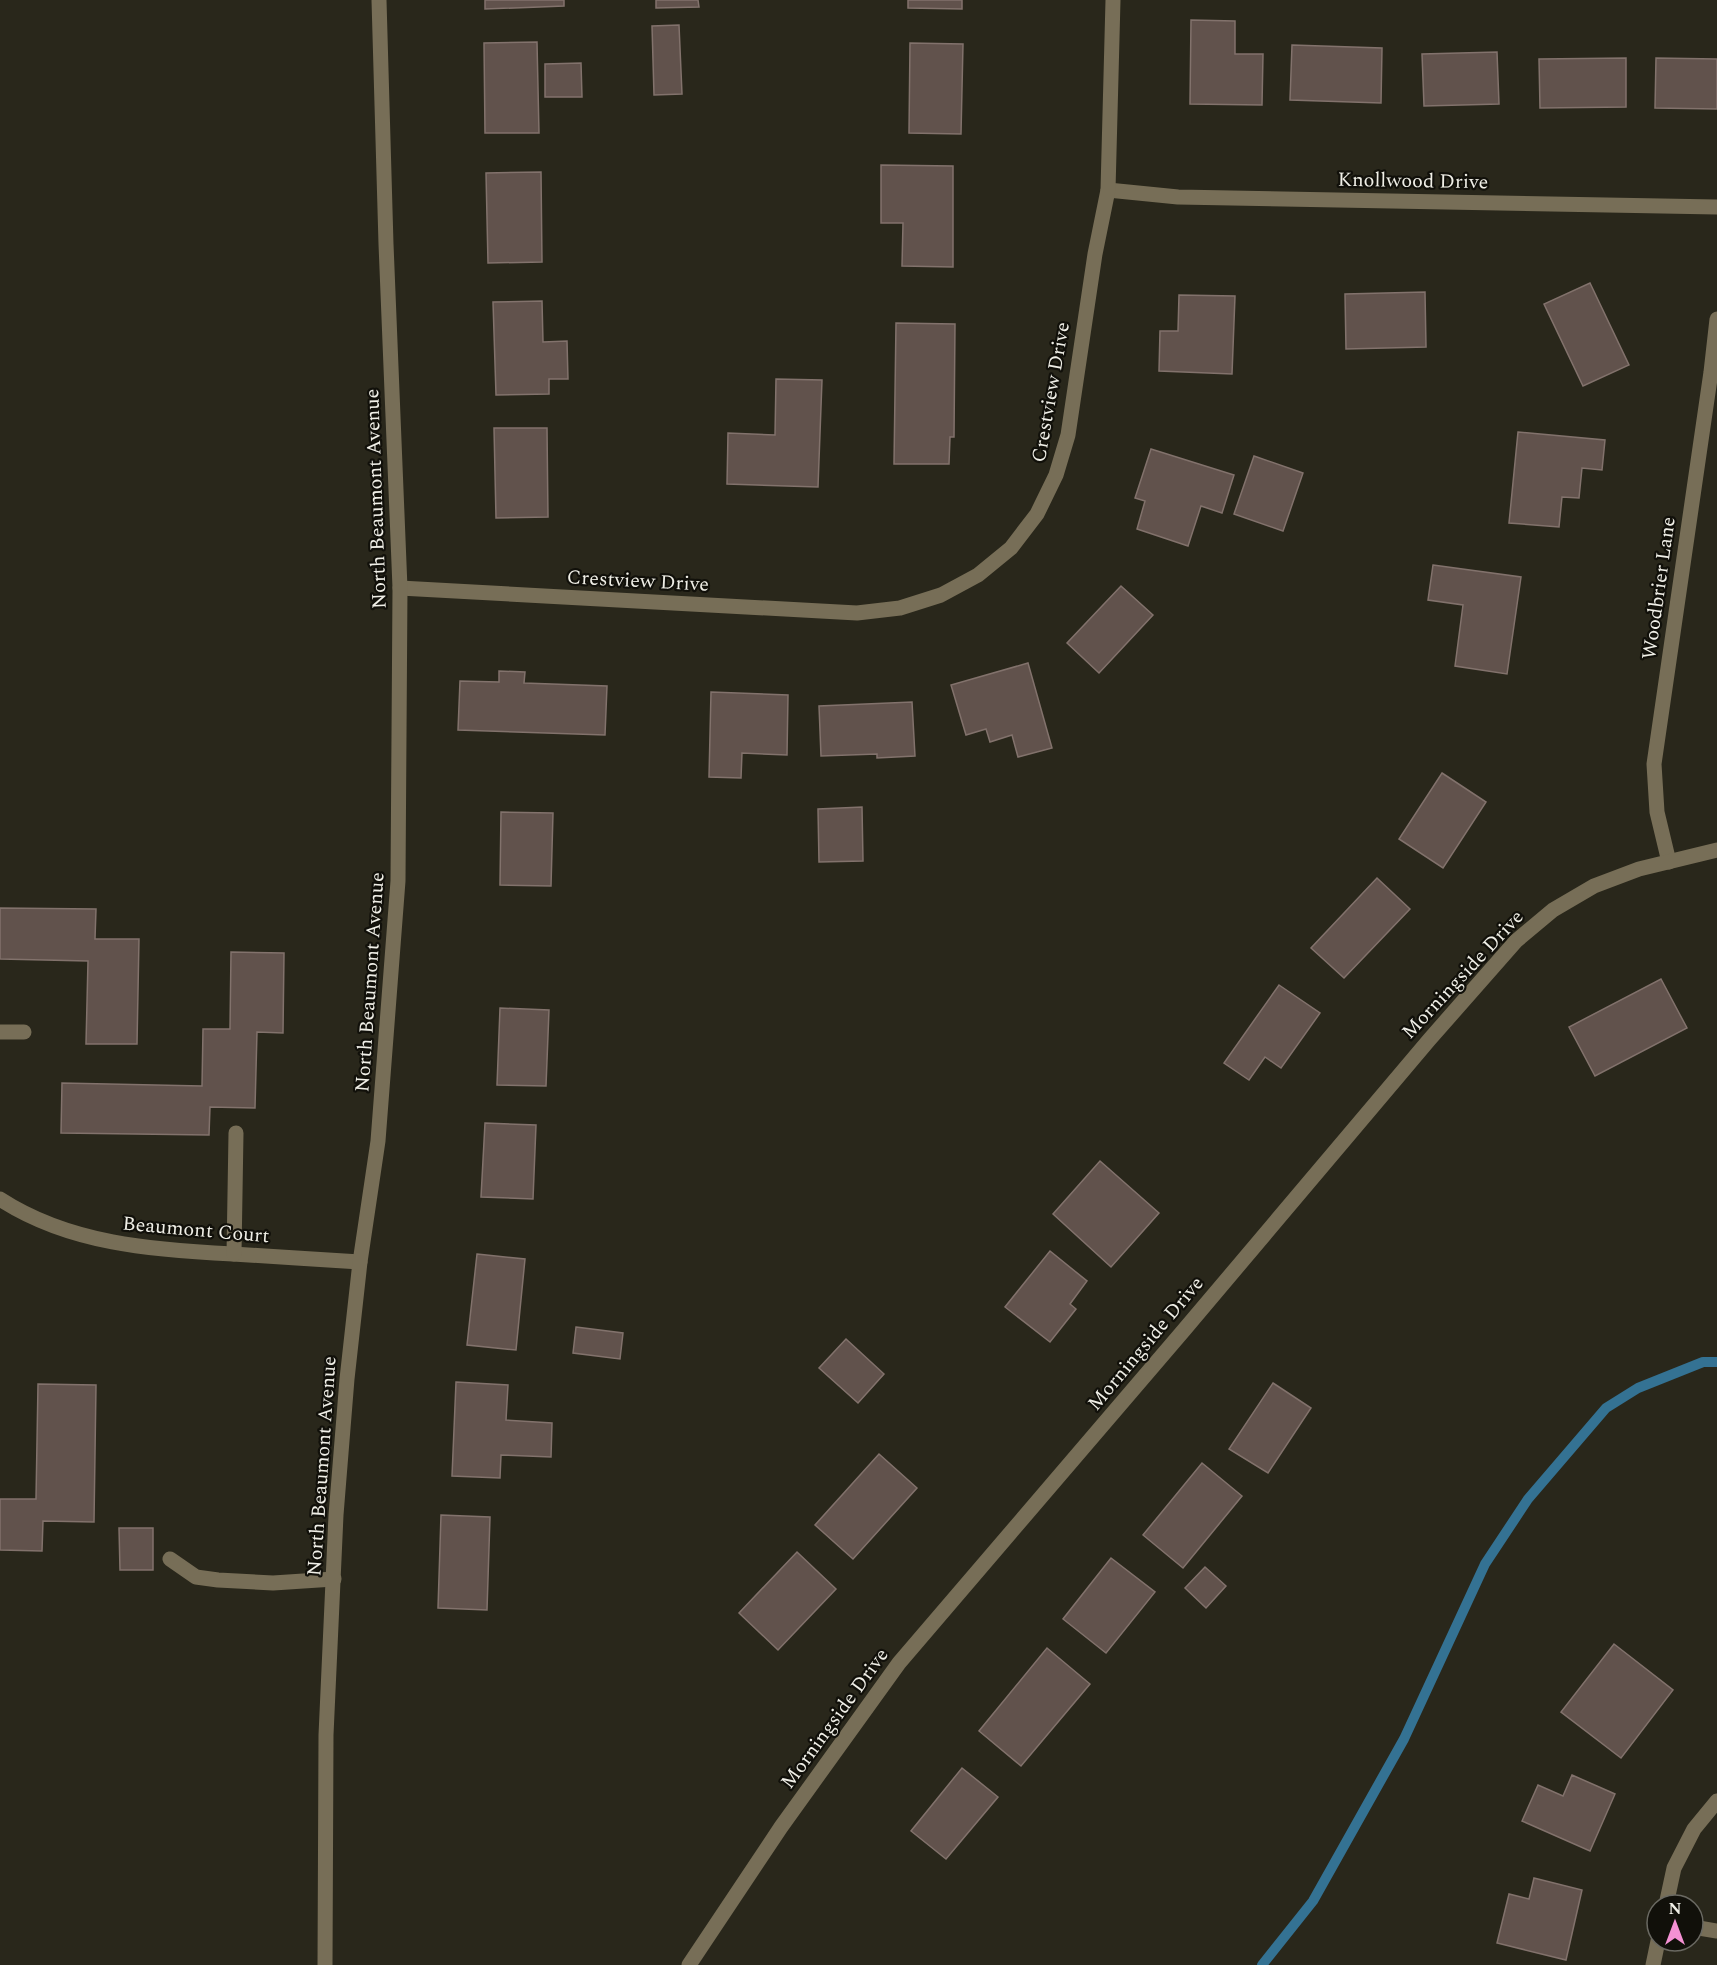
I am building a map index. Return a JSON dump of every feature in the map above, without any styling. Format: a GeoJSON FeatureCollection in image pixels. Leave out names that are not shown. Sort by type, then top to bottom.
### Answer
{"type":"FeatureCollection","features":[{"type":"Feature","properties":{"kind":"street","name":"North Beaumont Avenue"},"geometry":{"type":"LineString","coordinates":[[325,1965],[326,1735],[347,1379],[360,1262],[378,1141],[398,881],[400,588],[379,0]]}},
{"type":"Feature","properties":{"kind":"street","name":"Crestview Drive"},"geometry":{"type":"LineString","coordinates":[[400,588],[857,613],[900,608],[941,595],[978,575],[1011,548],[1037,514],[1056,476],[1068,435],[1095,254],[1108,190],[1113,0]]}},
{"type":"Feature","properties":{"kind":"street","name":"Knollwood Drive"},"geometry":{"type":"LineString","coordinates":[[1108,190],[1178,196],[1717,207]]}},
{"type":"Feature","properties":{"kind":"street","name":"Woodbrier Lane"},"geometry":{"type":"LineString","coordinates":[[1669,862],[1657,812],[1654,764],[1717,319]]}},
{"type":"Feature","properties":{"kind":"street","name":"Morningside Drive"},"geometry":{"type":"LineString","coordinates":[[689,1965],[781,1827],[899,1663],[1429,1040],[1516,941],[1552,910],[1594,886],[1639,869],[1717,850]]}},
{"type":"Feature","properties":{"kind":"street"},"geometry":{"type":"LineString","coordinates":[[0,1032],[24,1032]]}},
{"type":"Feature","properties":{"kind":"street"},"geometry":{"type":"LineString","coordinates":[[234,1254],[236,1132]]}},
{"type":"Feature","properties":{"kind":"street","name":"Beaumont Court"},"geometry":{"type":"LineString","coordinates":[[0,1199],[52,1225],[106,1241],[163,1250],[360,1262]]}},
{"type":"Feature","properties":{"kind":"street"},"geometry":{"type":"LineString","coordinates":[[170,1559],[195,1578],[273,1583],[334,1579]]}},
{"type":"Feature","properties":{"kind":"street"},"geometry":{"type":"LineString","coordinates":[[1669,1893],[1674,1868],[1694,1829],[1715,1807]]}},
{"type":"Feature","properties":{"kind":"building"},"geometry":{"type":"Polygon","coordinates":[[[485,0],[564,0],[564,6],[485,9],[485,0]]]}},
{"type":"Feature","properties":{"kind":"building"},"geometry":{"type":"Polygon","coordinates":[[[656,0],[698,0],[699,7],[656,8],[656,0]]]}},
{"type":"Feature","properties":{"kind":"building"},"geometry":{"type":"Polygon","coordinates":[[[908,0],[962,0],[962,9],[908,8],[908,0]]]}},
{"type":"Feature","properties":{"kind":"building"},"geometry":{"type":"Polygon","coordinates":[[[1191,20],[1235,21],[1235,54],[1263,54],[1262,105],[1190,104],[1191,20]]]}},
{"type":"Feature","properties":{"kind":"building"},"geometry":{"type":"Polygon","coordinates":[[[679,25],[682,94],[654,95],[652,26],[679,25]]]}},
{"type":"Feature","properties":{"kind":"building"},"geometry":{"type":"Polygon","coordinates":[[[537,42],[539,133],[485,133],[484,43],[537,42]]]}},
{"type":"Feature","properties":{"kind":"building"},"geometry":{"type":"Polygon","coordinates":[[[910,43],[963,44],[961,134],[909,133],[910,43]]]}},
{"type":"Feature","properties":{"kind":"building"},"geometry":{"type":"Polygon","coordinates":[[[1292,45],[1382,48],[1381,103],[1290,100],[1292,45]]]}},
{"type":"Feature","properties":{"kind":"building"},"geometry":{"type":"Polygon","coordinates":[[[1497,52],[1499,104],[1424,106],[1422,54],[1497,52]]]}},
{"type":"Feature","properties":{"kind":"building"},"geometry":{"type":"Polygon","coordinates":[[[1626,58],[1626,107],[1540,108],[1539,59],[1626,58]]]}},
{"type":"Feature","properties":{"kind":"building"},"geometry":{"type":"Polygon","coordinates":[[[1656,58],[1717,59],[1717,109],[1655,108],[1656,58]]]}},
{"type":"Feature","properties":{"kind":"building"},"geometry":{"type":"Polygon","coordinates":[[[581,63],[582,97],[545,97],[545,64],[581,63]]]}},
{"type":"Feature","properties":{"kind":"building"},"geometry":{"type":"Polygon","coordinates":[[[881,165],[953,166],[953,267],[902,266],[903,223],[881,223],[881,165]]]}},
{"type":"Feature","properties":{"kind":"building"},"geometry":{"type":"Polygon","coordinates":[[[541,172],[542,262],[488,263],[486,173],[541,172]]]}},
{"type":"Feature","properties":{"kind":"building"},"geometry":{"type":"Polygon","coordinates":[[[1590,283],[1629,365],[1583,386],[1544,304],[1590,283]]]}},
{"type":"Feature","properties":{"kind":"building"},"geometry":{"type":"Polygon","coordinates":[[[1425,292],[1426,347],[1346,349],[1345,294],[1425,292]]]}},
{"type":"Feature","properties":{"kind":"building"},"geometry":{"type":"Polygon","coordinates":[[[1179,295],[1235,296],[1232,374],[1159,371],[1160,331],[1178,331],[1179,295]]]}},
{"type":"Feature","properties":{"kind":"building"},"geometry":{"type":"Polygon","coordinates":[[[542,301],[543,342],[567,341],[568,379],[549,379],[549,394],[496,395],[493,302],[542,301]]]}},
{"type":"Feature","properties":{"kind":"building"},"geometry":{"type":"Polygon","coordinates":[[[896,323],[955,324],[954,437],[950,437],[949,464],[894,464],[896,323]]]}},
{"type":"Feature","properties":{"kind":"building"},"geometry":{"type":"Polygon","coordinates":[[[776,379],[822,380],[818,487],[727,484],[728,433],[775,435],[776,379]]]}},
{"type":"Feature","properties":{"kind":"building"},"geometry":{"type":"Polygon","coordinates":[[[494,428],[547,428],[548,517],[496,518],[494,428]]]}},
{"type":"Feature","properties":{"kind":"building"},"geometry":{"type":"Polygon","coordinates":[[[1518,432],[1605,440],[1602,470],[1582,468],[1579,498],[1562,497],[1559,527],[1509,523],[1518,432]]]}},
{"type":"Feature","properties":{"kind":"building"},"geometry":{"type":"Polygon","coordinates":[[[1151,449],[1234,475],[1222,513],[1201,506],[1188,546],[1137,529],[1145,501],[1135,498],[1151,449]]]}},
{"type":"Feature","properties":{"kind":"building"},"geometry":{"type":"Polygon","coordinates":[[[1254,456],[1303,473],[1283,531],[1234,514],[1254,456]]]}},
{"type":"Feature","properties":{"kind":"building"},"geometry":{"type":"Polygon","coordinates":[[[1433,565],[1521,577],[1507,674],[1455,666],[1463,605],[1428,600],[1433,565]]]}},
{"type":"Feature","properties":{"kind":"building"},"geometry":{"type":"Polygon","coordinates":[[[1121,586],[1153,615],[1099,673],[1067,643],[1121,586]]]}},
{"type":"Feature","properties":{"kind":"building"},"geometry":{"type":"Polygon","coordinates":[[[1028,663],[1052,748],[1018,757],[1012,735],[990,742],[986,729],[966,735],[951,685],[1028,663]]]}},
{"type":"Feature","properties":{"kind":"building"},"geometry":{"type":"Polygon","coordinates":[[[499,671],[525,672],[524,683],[607,686],[605,735],[458,730],[460,681],[499,682],[499,671]]]}},
{"type":"Feature","properties":{"kind":"building"},"geometry":{"type":"Polygon","coordinates":[[[711,692],[788,695],[787,755],[742,753],[741,778],[709,777],[711,692]]]}},
{"type":"Feature","properties":{"kind":"building"},"geometry":{"type":"Polygon","coordinates":[[[912,702],[915,756],[877,758],[877,754],[821,756],[819,706],[912,702]]]}},
{"type":"Feature","properties":{"kind":"building"},"geometry":{"type":"Polygon","coordinates":[[[1442,773],[1486,802],[1443,868],[1399,839],[1442,773]]]}},
{"type":"Feature","properties":{"kind":"building"},"geometry":{"type":"Polygon","coordinates":[[[862,807],[863,861],[819,862],[818,809],[862,807]]]}},
{"type":"Feature","properties":{"kind":"building"},"geometry":{"type":"Polygon","coordinates":[[[501,812],[553,813],[551,886],[500,885],[501,812]]]}},
{"type":"Feature","properties":{"kind":"building"},"geometry":{"type":"Polygon","coordinates":[[[1377,878],[1410,909],[1344,978],[1311,948],[1377,878]]]}},
{"type":"Feature","properties":{"kind":"building"},"geometry":{"type":"Polygon","coordinates":[[[0,908],[96,909],[95,939],[139,939],[137,1044],[86,1044],[88,961],[0,959],[0,908]]]}},
{"type":"Feature","properties":{"kind":"building"},"geometry":{"type":"Polygon","coordinates":[[[231,952],[284,953],[283,1033],[257,1032],[255,1108],[210,1107],[209,1135],[61,1133],[62,1083],[202,1086],[203,1029],[230,1029],[231,952]]]}},
{"type":"Feature","properties":{"kind":"building"},"geometry":{"type":"Polygon","coordinates":[[[1661,979],[1687,1028],[1595,1076],[1569,1027],[1661,979]]]}},
{"type":"Feature","properties":{"kind":"building"},"geometry":{"type":"Polygon","coordinates":[[[1279,985],[1320,1013],[1281,1068],[1265,1057],[1249,1080],[1224,1063],[1279,985]]]}},
{"type":"Feature","properties":{"kind":"building"},"geometry":{"type":"Polygon","coordinates":[[[500,1008],[549,1010],[546,1086],[497,1085],[500,1008]]]}},
{"type":"Feature","properties":{"kind":"building"},"geometry":{"type":"Polygon","coordinates":[[[485,1123],[536,1125],[533,1199],[481,1197],[485,1123]]]}},
{"type":"Feature","properties":{"kind":"building"},"geometry":{"type":"Polygon","coordinates":[[[1100,1161],[1159,1213],[1111,1267],[1053,1214],[1100,1161]]]}},
{"type":"Feature","properties":{"kind":"building"},"geometry":{"type":"Polygon","coordinates":[[[1050,1251],[1087,1281],[1070,1304],[1076,1309],[1050,1342],[1005,1307],[1050,1251]]]}},
{"type":"Feature","properties":{"kind":"building"},"geometry":{"type":"Polygon","coordinates":[[[477,1254],[525,1259],[516,1350],[467,1345],[477,1254]]]}},
{"type":"Feature","properties":{"kind":"building"},"geometry":{"type":"Polygon","coordinates":[[[576,1327],[623,1333],[620,1359],[573,1353],[576,1327]]]}},
{"type":"Feature","properties":{"kind":"building"},"geometry":{"type":"Polygon","coordinates":[[[846,1339],[884,1374],[858,1403],[819,1368],[846,1339]]]}},
{"type":"Feature","properties":{"kind":"building"},"geometry":{"type":"Polygon","coordinates":[[[456,1382],[508,1385],[506,1420],[552,1423],[551,1457],[501,1455],[500,1478],[452,1476],[456,1382]]]}},
{"type":"Feature","properties":{"kind":"building"},"geometry":{"type":"Polygon","coordinates":[[[1273,1383],[1311,1408],[1268,1473],[1229,1449],[1273,1383]]]}},
{"type":"Feature","properties":{"kind":"building"},"geometry":{"type":"Polygon","coordinates":[[[38,1384],[96,1385],[94,1522],[43,1521],[42,1551],[0,1550],[0,1499],[36,1499],[38,1384]]]}},
{"type":"Feature","properties":{"kind":"building"},"geometry":{"type":"Polygon","coordinates":[[[879,1454],[917,1488],[853,1559],[815,1525],[879,1454]]]}},
{"type":"Feature","properties":{"kind":"building"},"geometry":{"type":"Polygon","coordinates":[[[1202,1463],[1242,1496],[1183,1568],[1143,1535],[1202,1463]]]}},
{"type":"Feature","properties":{"kind":"building"},"geometry":{"type":"Polygon","coordinates":[[[441,1515],[490,1517],[487,1610],[438,1608],[441,1515]]]}},
{"type":"Feature","properties":{"kind":"building"},"geometry":{"type":"Polygon","coordinates":[[[119,1528],[153,1528],[153,1570],[120,1570],[119,1528]]]}},
{"type":"Feature","properties":{"kind":"building"},"geometry":{"type":"Polygon","coordinates":[[[797,1552],[836,1589],[778,1650],[739,1613],[797,1552]]]}},
{"type":"Feature","properties":{"kind":"building"},"geometry":{"type":"Polygon","coordinates":[[[1111,1558],[1155,1592],[1106,1653],[1063,1619],[1111,1558]]]}},
{"type":"Feature","properties":{"kind":"building"},"geometry":{"type":"Polygon","coordinates":[[[1205,1567],[1226,1586],[1206,1608],[1185,1588],[1205,1567]]]}},
{"type":"Feature","properties":{"kind":"building"},"geometry":{"type":"Polygon","coordinates":[[[1614,1644],[1673,1690],[1621,1758],[1561,1712],[1614,1644]]]}},
{"type":"Feature","properties":{"kind":"building"},"geometry":{"type":"Polygon","coordinates":[[[1047,1648],[1090,1684],[1021,1766],[979,1731],[1047,1648]]]}},
{"type":"Feature","properties":{"kind":"building"},"geometry":{"type":"Polygon","coordinates":[[[962,1768],[998,1797],[946,1859],[911,1831],[962,1768]]]}},
{"type":"Feature","properties":{"kind":"building"},"geometry":{"type":"Polygon","coordinates":[[[1572,1775],[1615,1794],[1590,1851],[1522,1821],[1538,1785],[1563,1796],[1572,1775]]]}},
{"type":"Feature","properties":{"kind":"building"},"geometry":{"type":"Polygon","coordinates":[[[1534,1878],[1582,1890],[1566,1960],[1497,1943],[1509,1894],[1529,1899],[1534,1878]]]}},
{"type":"Feature","properties":{"kind":"waterway"},"geometry":{"type":"LineString","coordinates":[[1262,1965],[1313,1901],[1404,1739],[1485,1564],[1528,1499],[1606,1408],[1638,1388],[1703,1362],[1717,1362]]}}]}
